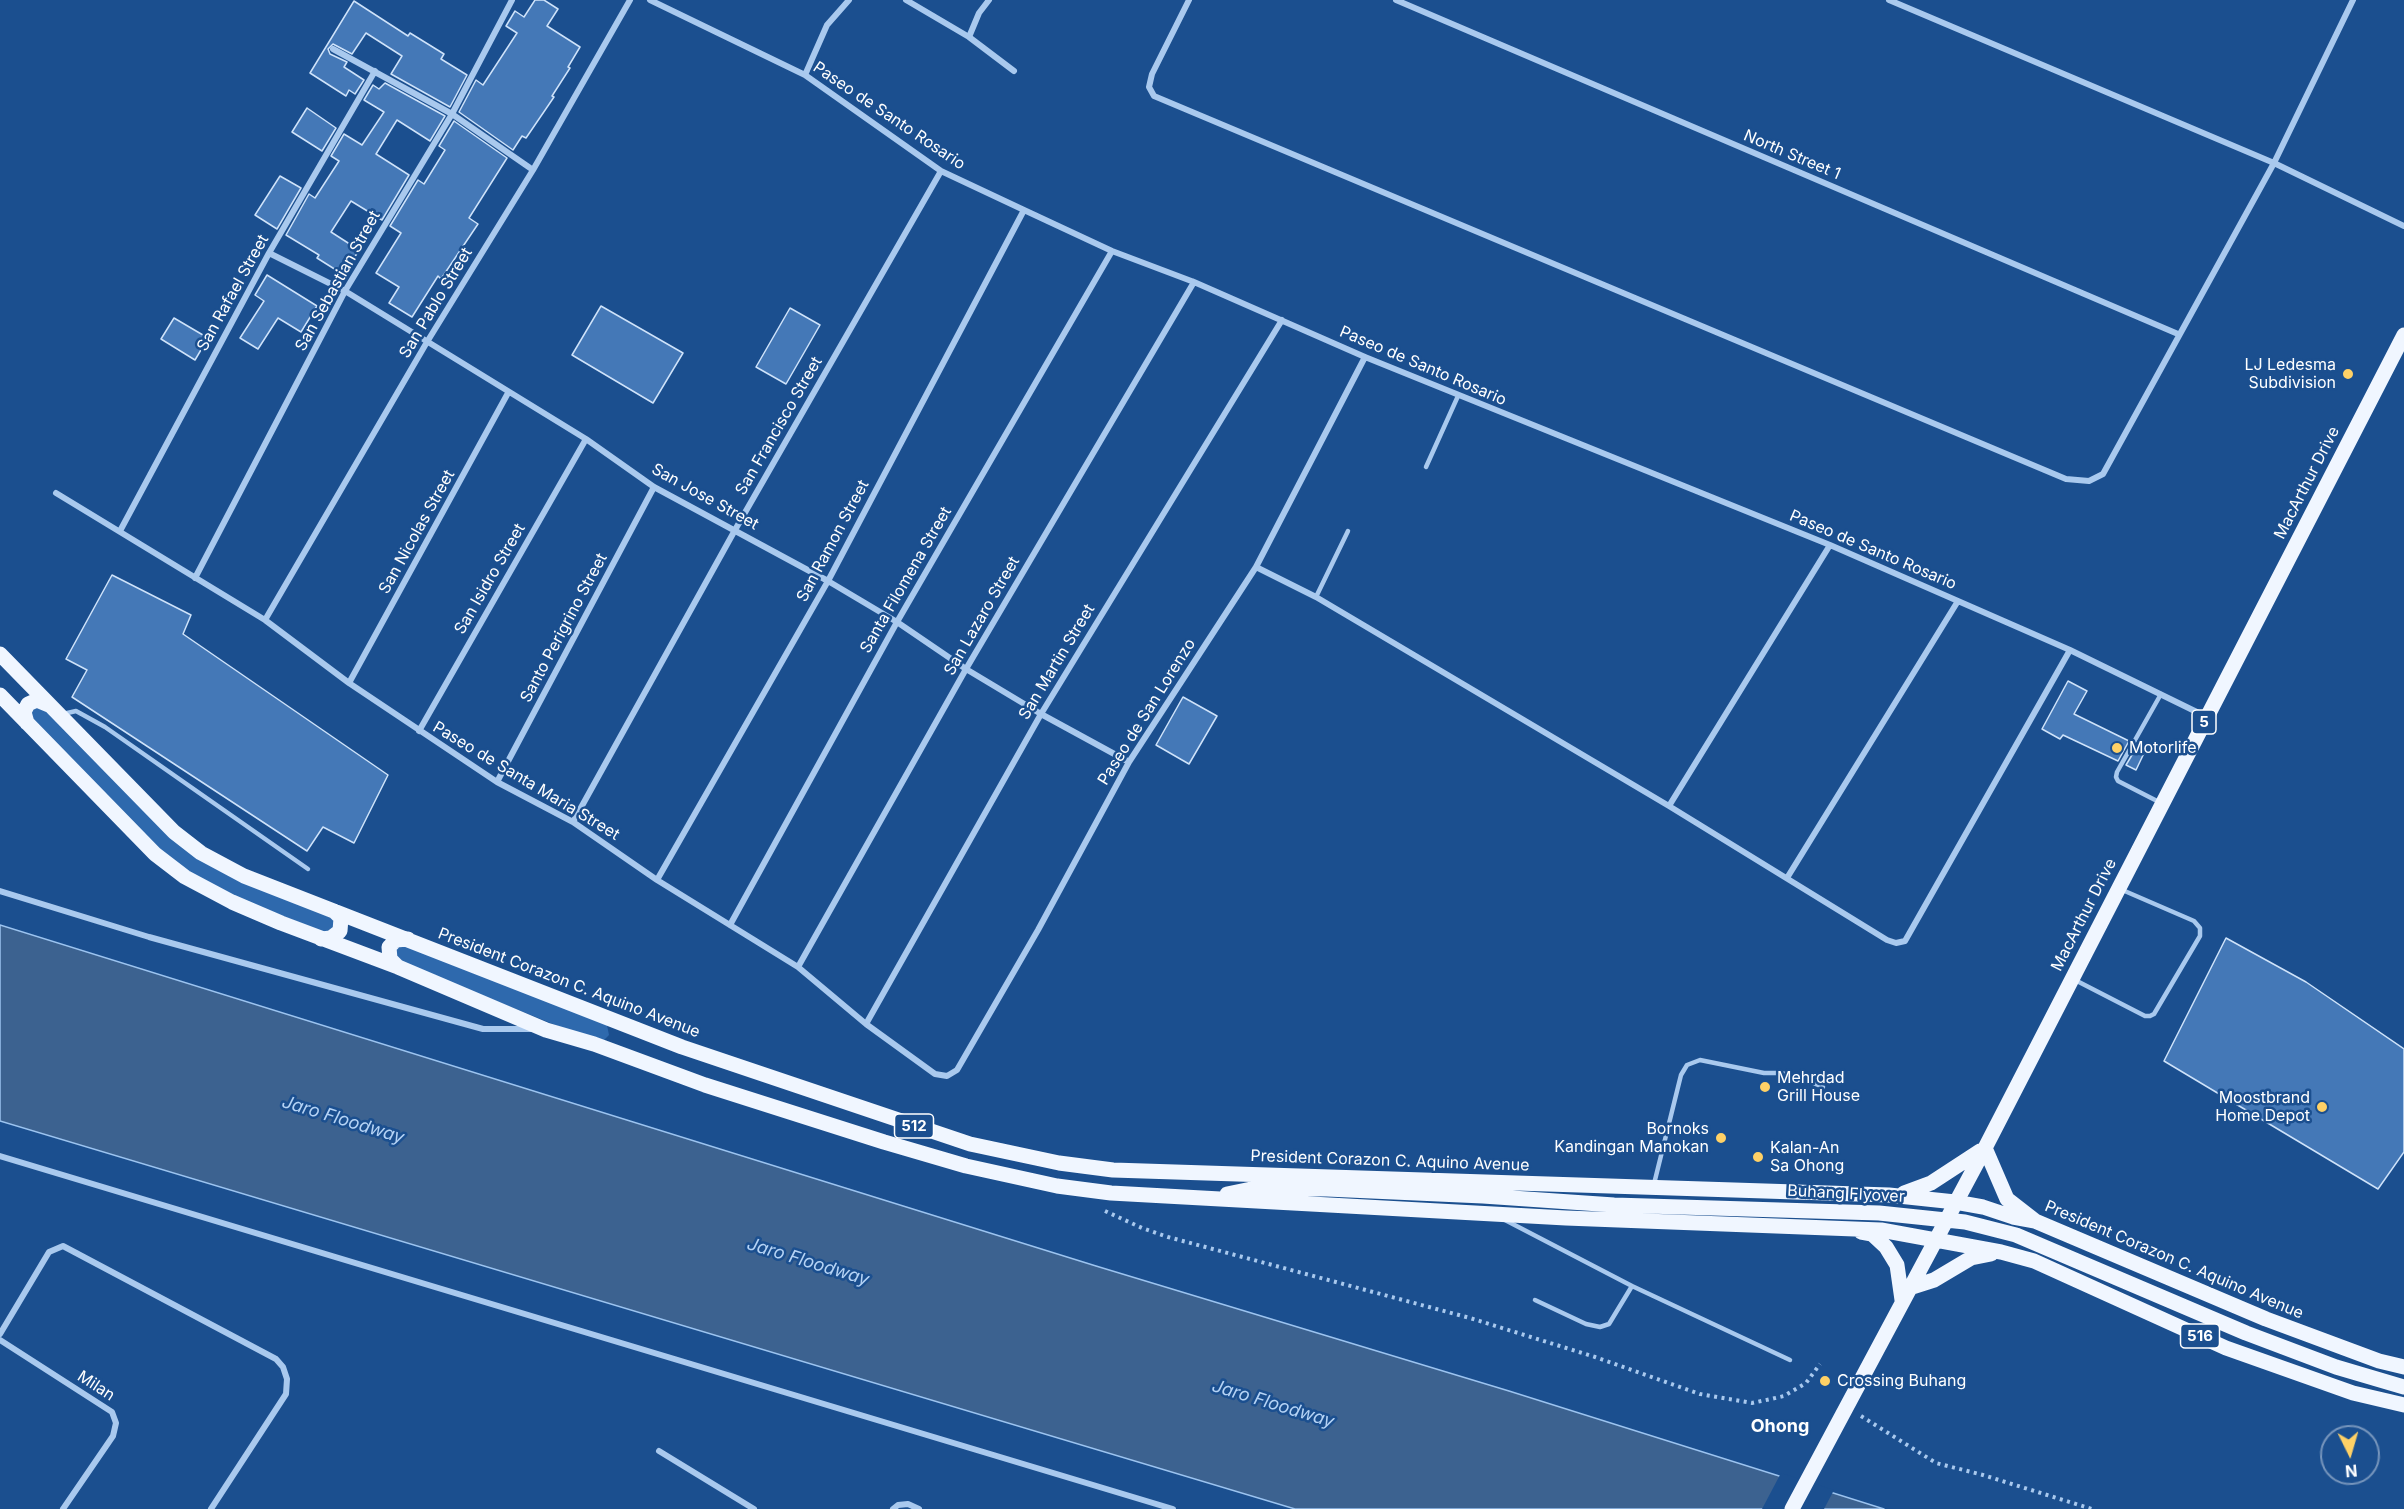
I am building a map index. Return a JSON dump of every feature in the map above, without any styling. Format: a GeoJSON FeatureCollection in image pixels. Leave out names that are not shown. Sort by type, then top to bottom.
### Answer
{"type":"FeatureCollection","features":[{"type":"Feature","properties":{"kind":"main road","name":"MacArthur Drive"},"geometry":{"type":"LineString","coordinates":[[1792,1509],[1933,1241],[1985,1148],[2404,335]]}},
{"type":"Feature","properties":{"kind":"main road"},"geometry":{"type":"LineString","coordinates":[[0,655],[0,668]]}},
{"type":"Feature","properties":{"kind":"main road","name":"President Corazon C. Aquino Avenue"},"geometry":{"type":"LineString","coordinates":[[0,655],[174,832],[201,853],[244,876],[606,1019],[970,1144],[1059,1163],[1113,1170],[1889,1195],[1955,1202],[2035,1221],[2266,1319],[2379,1361],[2404,1367]]}},
{"type":"Feature","properties":{"kind":"main road","name":"President Corazon C. Aquino Avenue"},"geometry":{"type":"LineString","coordinates":[[0,695],[155,854],[185,877],[232,902],[321,939],[398,967],[546,1029],[705,1085],[966,1166],[1058,1186],[1111,1193],[1566,1218],[1881,1230],[2001,1252],[2034,1261],[2226,1348],[2353,1393],[2404,1405]]}},
{"type":"Feature","properties":{"kind":"main road"},"geometry":{"type":"LineString","coordinates":[[27,723],[24,712],[28,704],[37,700],[54,710]]}},
{"type":"Feature","properties":{"kind":"main road"},"geometry":{"type":"LineString","coordinates":[[321,939],[331,938],[340,931],[341,918],[334,911]]}},
{"type":"Feature","properties":{"kind":"main road"},"geometry":{"type":"LineString","coordinates":[[398,967],[390,959],[389,947],[396,940],[408,939]]}},
{"type":"Feature","properties":{"kind":"main road"},"geometry":{"type":"LineString","coordinates":[[594,1044],[605,1044],[612,1039],[613,1028],[606,1019]]}},
{"type":"Feature","properties":{"kind":"main road"},"geometry":{"type":"LineString","coordinates":[[1889,1195],[1914,1191],[1931,1183],[1985,1148],[2007,1199],[2035,1221]]}},
{"type":"Feature","properties":{"kind":"main road","name":"President Corazon C. Aquino Avenue"},"geometry":{"type":"LineString","coordinates":[[1208,1173],[1256,1188]]}},
{"type":"Feature","properties":{"kind":"main road","name":"President Corazon C. Aquino Avenue"},"geometry":{"type":"LineString","coordinates":[[1209,1198],[1256,1188]]}},
{"type":"Feature","properties":{"kind":"main road","name":"Buhang Flyover"},"geometry":{"type":"LineString","coordinates":[[1256,1188],[1441,1194],[1614,1205],[1879,1213],[1965,1222],[2016,1235],[2246,1333],[2336,1367],[2404,1387]]}},
{"type":"Feature","properties":{"kind":"main road"},"geometry":{"type":"LineString","coordinates":[[1845,1229],[1872,1234],[1886,1247],[1897,1265],[1905,1294],[1935,1280],[1971,1258],[2001,1252]]}},
{"type":"Feature","properties":{"kind":"street","name":"San Sebastian Street"},"geometry":{"type":"LineString","coordinates":[[195,578],[345,291],[452,114],[512,0]]}},
{"type":"Feature","properties":{"kind":"street","name":"San Pablo Street"},"geometry":{"type":"LineString","coordinates":[[265,620],[427,342],[533,170],[630,0]]}},
{"type":"Feature","properties":{"kind":"street","name":"Paseo de Santo Rosario"},"geometry":{"type":"LineString","coordinates":[[650,0],[805,75],[941,171],[1112,251],[1194,282],[1458,396],[1830,545],[2070,650],[2207,717]]}},
{"type":"Feature","properties":{"kind":"street"},"geometry":{"type":"LineString","coordinates":[[805,75],[827,25],[849,0]]}},
{"type":"Feature","properties":{"kind":"street"},"geometry":{"type":"LineString","coordinates":[[906,0],[969,37],[1014,71]]}},
{"type":"Feature","properties":{"kind":"street"},"geometry":{"type":"LineString","coordinates":[[969,37],[979,13],[989,0]]}},
{"type":"Feature","properties":{"kind":"street"},"geometry":{"type":"LineString","coordinates":[[1189,0],[1152,75],[1149,87],[1154,96],[2066,479],[2089,481],[2103,474],[2274,163],[2353,0]]}},
{"type":"Feature","properties":{"kind":"street","name":"North Street 1"},"geometry":{"type":"LineString","coordinates":[[1396,0],[2178,334]]}},
{"type":"Feature","properties":{"kind":"street"},"geometry":{"type":"LineString","coordinates":[[1889,0],[2274,163],[2404,226]]}},
{"type":"Feature","properties":{"kind":"street"},"geometry":{"type":"LineString","coordinates":[[333,49],[452,114],[533,170]]}},
{"type":"Feature","properties":{"kind":"street","name":"San Rafael Street"},"geometry":{"type":"LineString","coordinates":[[120,531],[269,253],[375,71]]}},
{"type":"Feature","properties":{"kind":"street","name":"San Francisco Street"},"geometry":{"type":"LineString","coordinates":[[573,822],[735,530],[941,171]]}},
{"type":"Feature","properties":{"kind":"street","name":"San Ramon Street"},"geometry":{"type":"LineString","coordinates":[[657,880],[828,581],[1024,210]]}},
{"type":"Feature","properties":{"kind":"street","name":"Santa Filomena Street"},"geometry":{"type":"LineString","coordinates":[[730,925],[897,622],[1112,251]]}},
{"type":"Feature","properties":{"kind":"street","name":"San Jose Street"},"geometry":{"type":"LineString","coordinates":[[269,253],[345,291],[586,439],[654,487],[828,581],[897,622],[966,669],[1041,714],[1129,762]]}},
{"type":"Feature","properties":{"kind":"street","name":"San Lazaro Street"},"geometry":{"type":"LineString","coordinates":[[798,967],[966,669],[1194,282]]}},
{"type":"Feature","properties":{"kind":"street","name":"San Martin Street"},"geometry":{"type":"LineString","coordinates":[[866,1024],[1041,714],[1282,320]]}},
{"type":"Feature","properties":{"kind":"street","name":"Paseo de San Lorenzo"},"geometry":{"type":"LineString","coordinates":[[947,1076],[957,1070],[1038,930],[1129,762],[1256,567],[1365,357]]}},
{"type":"Feature","properties":{"kind":"street","name":"San Nicolas Street"},"geometry":{"type":"LineString","coordinates":[[349,683],[508,393]]}},
{"type":"Feature","properties":{"kind":"street","name":"San Isidro Street"},"geometry":{"type":"LineString","coordinates":[[419,732],[586,439]]}},
{"type":"Feature","properties":{"kind":"street","name":"Santo Perigrino Street"},"geometry":{"type":"LineString","coordinates":[[497,782],[654,487]]}},
{"type":"Feature","properties":{"kind":"street","name":"Paseo de Santa Maria Street"},"geometry":{"type":"LineString","coordinates":[[56,493],[265,620],[419,732],[497,782],[573,822],[657,880],[798,967],[866,1024],[935,1074],[947,1076]]}},
{"type":"Feature","properties":{"kind":"street"},"geometry":{"type":"LineString","coordinates":[[1669,806],[1830,545]]}},
{"type":"Feature","properties":{"kind":"street"},"geometry":{"type":"LineString","coordinates":[[1256,567],[1316,597],[1669,806],[1887,940],[1896,943],[1905,941],[2070,650]]}},
{"type":"Feature","properties":{"kind":"street"},"geometry":{"type":"LineString","coordinates":[[1788,878],[1958,601]]}},
{"type":"Feature","properties":{"kind":"street"},"geometry":{"type":"LineString","coordinates":[[0,891],[149,937],[483,1029],[546,1029]]}},
{"type":"Feature","properties":{"kind":"street"},"geometry":{"type":"LineString","coordinates":[[0,1155],[1173,1509]]}},
{"type":"Feature","properties":{"kind":"street"},"geometry":{"type":"LineString","coordinates":[[0,1334],[49,1252],[63,1246],[276,1359],[283,1367],[287,1379],[286,1394],[211,1509]]}},
{"type":"Feature","properties":{"kind":"street","name":"Milan"},"geometry":{"type":"LineString","coordinates":[[0,1340],[112,1412],[116,1423],[113,1436],[63,1509]]}},
{"type":"Feature","properties":{"kind":"street"},"geometry":{"type":"LineString","coordinates":[[659,1451],[754,1509]]}},
{"type":"Feature","properties":{"kind":"street"},"geometry":{"type":"LineString","coordinates":[[893,1509],[898,1505],[908,1504],[919,1509]]}},
{"type":"Feature","properties":{"kind":"lane"},"geometry":{"type":"LineString","coordinates":[[1426,467],[1458,396]]}},
{"type":"Feature","properties":{"kind":"lane"},"geometry":{"type":"LineString","coordinates":[[1316,597],[1348,531]]}},
{"type":"Feature","properties":{"kind":"lane"},"geometry":{"type":"LineString","coordinates":[[2161,694],[2116,777],[2118,781],[2162,804]]}},
{"type":"Feature","properties":{"kind":"lane"},"geometry":{"type":"LineString","coordinates":[[54,710],[76,711],[105,727],[308,869]]}},
{"type":"Feature","properties":{"kind":"lane"},"geometry":{"type":"LineString","coordinates":[[2071,978],[2145,1016],[2150,1016],[2154,1014],[2200,936],[2200,928],[2194,921],[2118,888]]}},
{"type":"Feature","properties":{"kind":"lane"},"geometry":{"type":"LineString","coordinates":[[1654,1187],[1681,1076],[1687,1065],[1700,1060],[1764,1073],[1796,1076],[1823,1087]]}},
{"type":"Feature","properties":{"kind":"lane"},"geometry":{"type":"LineString","coordinates":[[1490,1213],[1632,1286],[1790,1360]]}},
{"type":"Feature","properties":{"kind":"lane"},"geometry":{"type":"LineString","coordinates":[[1535,1300],[1586,1324],[1600,1328],[1609,1324],[1632,1286]]}},
{"type":"Feature","properties":{"kind":"path"},"geometry":{"type":"LineString","coordinates":[[1103,1210],[1122,1220],[1168,1237],[1470,1318],[1595,1357],[1700,1394],[1752,1404],[1784,1396],[1806,1383],[1820,1364]]}},
{"type":"Feature","properties":{"kind":"path"},"geometry":{"type":"LineString","coordinates":[[1846,1406],[1936,1462],[2092,1509]]}},
{"type":"Feature","properties":{"kind":"shaded area"},"geometry":{"type":"Polygon","coordinates":[[[33,707],[43,707],[167,835],[330,916],[336,925],[328,934],[233,896],[187,872],[153,845],[31,719],[30,710],[33,707]]]}},
{"type":"Feature","properties":{"kind":"shaded area"},"geometry":{"type":"Polygon","coordinates":[[[403,943],[607,1025],[609,1035],[604,1040],[595,1041],[400,962],[393,952],[403,943]]]}},
{"type":"Feature","properties":{"kind":"water","name":"Jaro Floodway"},"geometry":{"type":"Polygon","coordinates":[[[0,925],[1884,1509],[1295,1509],[0,1121],[0,925]]]}},
{"type":"Feature","properties":{"kind":"pier"},"geometry":{"type":"Polygon","coordinates":[[[1781,1473],[1834,1490],[1824,1509],[1762,1509],[1781,1473]]]}},
{"type":"Feature","properties":{"kind":"building"},"geometry":{"type":"Polygon","coordinates":[[[535,0],[544,0],[558,9],[547,26],[580,47],[552,96],[554,97],[526,138],[522,136],[513,150],[459,112],[476,80],[483,85],[517,33],[506,26],[515,11],[524,17],[535,0]]]}},
{"type":"Feature","properties":{"kind":"building"},"geometry":{"type":"Polygon","coordinates":[[[354,1],[408,36],[410,33],[444,54],[441,59],[467,75],[450,107],[391,74],[402,56],[366,33],[352,54],[333,44],[328,49],[330,54],[347,62],[344,67],[364,80],[355,94],[349,90],[346,96],[310,73],[354,1]]]}},
{"type":"Feature","properties":{"kind":"building"},"geometry":{"type":"Polygon","coordinates":[[[385,83],[445,116],[430,141],[397,120],[376,154],[409,175],[382,220],[351,201],[331,232],[359,250],[344,275],[317,258],[319,255],[286,235],[309,194],[315,198],[339,161],[331,156],[344,134],[362,145],[384,112],[364,100],[373,85],[379,89],[385,83]]]}},
{"type":"Feature","properties":{"kind":"building"},"geometry":{"type":"Polygon","coordinates":[[[307,108],[336,128],[322,151],[292,132],[307,108]]]}},
{"type":"Feature","properties":{"kind":"building"},"geometry":{"type":"Polygon","coordinates":[[[454,121],[507,158],[469,218],[478,224],[441,279],[438,276],[412,317],[389,303],[399,287],[376,273],[401,233],[390,226],[418,180],[424,184],[445,150],[439,146],[454,121]]]}},
{"type":"Feature","properties":{"kind":"building"},"geometry":{"type":"Polygon","coordinates":[[[280,176],[301,188],[277,229],[255,215],[280,176]]]}},
{"type":"Feature","properties":{"kind":"building"},"geometry":{"type":"Polygon","coordinates":[[[267,275],[317,306],[301,332],[278,318],[258,349],[240,338],[264,301],[255,295],[267,275]]]}},
{"type":"Feature","properties":{"kind":"building"},"geometry":{"type":"Polygon","coordinates":[[[601,306],[683,353],[653,403],[572,355],[601,306]]]}},
{"type":"Feature","properties":{"kind":"building"},"geometry":{"type":"Polygon","coordinates":[[[790,308],[820,325],[786,384],[756,367],[790,308]]]}},
{"type":"Feature","properties":{"kind":"building"},"geometry":{"type":"Polygon","coordinates":[[[174,318],[208,338],[195,360],[161,339],[174,318]]]}},
{"type":"Feature","properties":{"kind":"building"},"geometry":{"type":"Polygon","coordinates":[[[112,575],[191,615],[183,634],[388,775],[354,843],[323,827],[307,851],[72,697],[87,670],[66,659],[112,575]]]}},
{"type":"Feature","properties":{"kind":"building"},"geometry":{"type":"Polygon","coordinates":[[[2068,681],[2087,691],[2074,714],[2129,741],[2118,761],[2063,735],[2060,739],[2042,729],[2068,681]]]}},
{"type":"Feature","properties":{"kind":"building"},"geometry":{"type":"Polygon","coordinates":[[[1183,697],[1217,716],[1189,764],[1156,745],[1183,697]]]}},
{"type":"Feature","properties":{"kind":"building"},"geometry":{"type":"Polygon","coordinates":[[[2138,745],[2146,749],[2136,770],[2126,765],[2138,745]]]}},
{"type":"Feature","properties":{"kind":"building","name":"Moostbrand Home Depot"},"geometry":{"type":"Polygon","coordinates":[[[2226,938],[2306,982],[2404,1049],[2404,1152],[2378,1189],[2164,1061],[2226,938]]]}},
{"type":"Feature","properties":{"kind":"place","name":"LJ Ledesma Subdivision"},"geometry":{"type":"Point","coordinates":[2348,374]}},
{"type":"Feature","properties":{"kind":"place","name":"Motorlife"},"geometry":{"type":"Point","coordinates":[2117,748]}},
{"type":"Feature","properties":{"kind":"place","name":"Mehrdad Grill House"},"geometry":{"type":"Point","coordinates":[1765,1087]}},
{"type":"Feature","properties":{"kind":"place","name":"Moostbrand Home Depot"},"geometry":{"type":"Point","coordinates":[2322,1107]}},
{"type":"Feature","properties":{"kind":"place","name":"Bornoks Kandingan Manokan"},"geometry":{"type":"Point","coordinates":[1721,1138]}},
{"type":"Feature","properties":{"kind":"place","name":"Kalan-An Sa Ohong"},"geometry":{"type":"Point","coordinates":[1758,1157]}},
{"type":"Feature","properties":{"kind":"place","name":"Crossing Buhang"},"geometry":{"type":"Point","coordinates":[1825,1381]}},
{"type":"Feature","properties":{"kind":"district","name":"Ohong"},"geometry":{"type":"Point","coordinates":[1780,1427]}}]}
